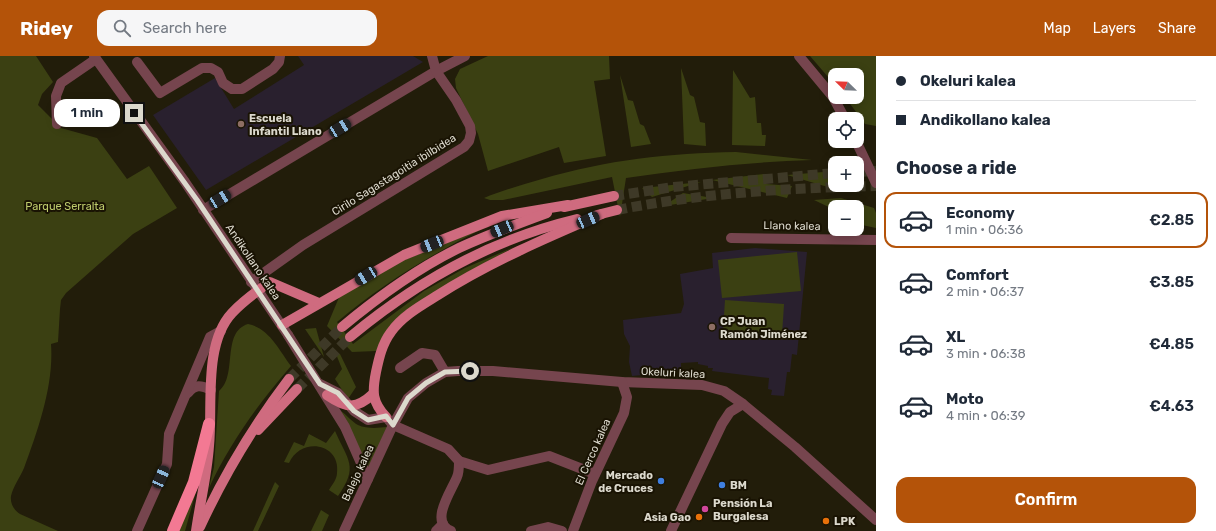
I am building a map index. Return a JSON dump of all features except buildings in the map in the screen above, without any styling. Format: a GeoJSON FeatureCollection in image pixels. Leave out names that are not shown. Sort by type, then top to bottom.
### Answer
{"type":"FeatureCollection","features":[{"type":"Feature","properties":{"kind":"highway"},"geometry":{"type":"LineString","coordinates":[[174,531],[194,482],[209,424]]}},
{"type":"Feature","properties":{"kind":"main road"},"geometry":{"type":"LineString","coordinates":[[282,325],[404,255],[502,216],[614,196]]}},
{"type":"Feature","properties":{"kind":"main road"},"geometry":{"type":"LineString","coordinates":[[342,327],[396,285],[450,253],[502,229],[568,205]]}},
{"type":"Feature","properties":{"kind":"main road"},"geometry":{"type":"LineString","coordinates":[[350,337],[410,292],[477,254],[527,233],[617,210]]}},
{"type":"Feature","properties":{"kind":"main road"},"geometry":{"type":"LineString","coordinates":[[386,416],[378,408],[373,394],[381,351],[391,332],[406,316],[471,274],[519,250],[602,214]]}},
{"type":"Feature","properties":{"kind":"main road"},"geometry":{"type":"LineString","coordinates":[[197,531],[209,446],[214,353],[221,331],[231,313],[257,290],[270,282],[319,303]]}},
{"type":"Feature","properties":{"kind":"main road"},"geometry":{"type":"LineString","coordinates":[[197,531],[223,480],[243,446],[266,409],[289,379]]}},
{"type":"Feature","properties":{"kind":"main road"},"geometry":{"type":"LineString","coordinates":[[243,446],[297,389]]}},
{"type":"Feature","properties":{"kind":"main road"},"geometry":{"type":"LineString","coordinates":[[327,396],[338,403],[349,406],[358,406],[373,394]]}},
{"type":"Feature","properties":{"kind":"street"},"geometry":{"type":"LineString","coordinates":[[137,62],[160,92],[202,68],[211,68],[218,72],[223,84],[232,89],[242,89],[273,69],[279,62],[280,56]]}},
{"type":"Feature","properties":{"kind":"street","name":"Cirilo Sagastagoitia ibilbidea"},"geometry":{"type":"LineString","coordinates":[[251,282],[303,245],[464,147],[469,141],[471,133],[470,126],[456,100],[436,71],[432,56]]}},
{"type":"Feature","properties":{"kind":"street"},"geometry":{"type":"LineString","coordinates":[[203,210],[436,71],[465,56]]}},
{"type":"Feature","properties":{"kind":"street"},"geometry":{"type":"LineString","coordinates":[[799,56],[833,97],[841,112]]}},
{"type":"Feature","properties":{"kind":"street"},"geometry":{"type":"LineString","coordinates":[[57,124],[57,89],[61,83],[97,57]]}},
{"type":"Feature","properties":{"kind":"street","name":"Andikollano kalea"},"geometry":{"type":"LineString","coordinates":[[97,57],[282,325],[320,384],[345,427],[368,479]]}},
{"type":"Feature","properties":{"kind":"street"},"geometry":{"type":"LineString","coordinates":[[859,148],[876,183]]}},
{"type":"Feature","properties":{"kind":"street","name":"Llano kalea"},"geometry":{"type":"LineString","coordinates":[[732,238],[876,240]]}},
{"type":"Feature","properties":{"kind":"street"},"geometry":{"type":"LineString","coordinates":[[137,531],[167,464],[169,434],[210,337],[221,331]]}},
{"type":"Feature","properties":{"kind":"street"},"geometry":{"type":"LineString","coordinates":[[400,368],[422,353],[435,355],[445,372]]}},
{"type":"Feature","properties":{"kind":"street","name":"Okeluri kalea"},"geometry":{"type":"LineString","coordinates":[[393,425],[408,398],[426,383],[445,372],[493,371],[622,382],[702,385],[724,391],[743,404],[795,447],[876,520]]}},
{"type":"Feature","properties":{"kind":"street","name":"El Cerco kalea"},"geometry":{"type":"LineString","coordinates":[[573,531],[595,474],[624,413],[627,397],[622,382]]}},
{"type":"Feature","properties":{"kind":"street"},"geometry":{"type":"LineString","coordinates":[[320,384],[338,393],[354,411],[368,420],[386,416],[393,425],[448,449],[459,461],[488,470],[549,456],[595,474]]}},
{"type":"Feature","properties":{"kind":"street"},"geometry":{"type":"LineString","coordinates":[[186,396],[192,388],[197,385],[211,390]]}},
{"type":"Feature","properties":{"kind":"street"},"geometry":{"type":"LineString","coordinates":[[671,531],[722,424],[730,412],[743,404]]}},
{"type":"Feature","properties":{"kind":"street","name":"Balejo kalea"},"geometry":{"type":"LineString","coordinates":[[344,531],[393,425]]}},
{"type":"Feature","properties":{"kind":"street"},"geometry":{"type":"LineString","coordinates":[[443,529],[441,520],[443,509],[458,475],[459,461]]}},
{"type":"Feature","properties":{"kind":"street"},"geometry":{"type":"LineString","coordinates":[[531,531],[548,527],[562,531]]}},
{"type":"Feature","properties":{"kind":"shaded area","name":"Escuela Infantil Llano"},"geometry":{"type":"Polygon","coordinates":[[[298,56],[413,56],[423,62],[206,190],[153,115],[215,78],[234,109],[304,65],[298,56]]]}},
{"type":"Feature","properties":{"kind":"shaded area","name":"CP Juan Ramón Jiménez"},"geometry":{"type":"Polygon","coordinates":[[[755,248],[807,252],[797,355],[792,354],[790,372],[787,372],[784,396],[771,395],[772,390],[768,389],[769,378],[712,371],[713,368],[708,368],[708,366],[698,364],[698,362],[681,363],[681,370],[643,372],[642,375],[632,376],[629,362],[630,346],[624,334],[623,320],[681,313],[684,304],[680,274],[713,268],[712,253],[755,248]]]}},
{"type":"Feature","properties":{"kind":"green space","name":"Parque Serralta"},"geometry":{"type":"Polygon","coordinates":[[[0,56],[36,56],[53,82],[42,94],[38,105],[61,128],[97,138],[127,179],[149,166],[177,208],[133,234],[66,293],[61,300],[58,342],[51,344],[50,375],[44,407],[24,468],[11,496],[13,506],[20,514],[58,531],[0,531],[0,56]]]}},
{"type":"Feature","properties":{"kind":"green space"},"geometry":{"type":"Polygon","coordinates":[[[488,56],[609,56],[610,79],[594,81],[606,156],[564,163],[559,147],[488,171],[478,134],[456,88],[455,79],[460,69],[488,56]]]}},
{"type":"Feature","properties":{"kind":"green space"},"geometry":{"type":"Polygon","coordinates":[[[810,56],[876,56],[876,126],[865,124],[864,112],[856,112],[850,104],[864,104],[864,68],[828,68],[828,77],[810,56]]]}},
{"type":"Feature","properties":{"kind":"green space"},"geometry":{"type":"Polygon","coordinates":[[[681,68],[690,95],[694,97],[700,122],[705,123],[706,146],[684,144],[681,68]]]}},
{"type":"Feature","properties":{"kind":"green space"},"geometry":{"type":"Polygon","coordinates":[[[733,70],[750,98],[755,97],[757,123],[761,123],[762,135],[766,135],[765,146],[732,145],[733,70]]]}},
{"type":"Feature","properties":{"kind":"green space"},"geometry":{"type":"Polygon","coordinates":[[[620,75],[628,100],[633,101],[640,124],[644,126],[651,144],[631,147],[620,75]]]}},
{"type":"Feature","properties":{"kind":"green space"},"geometry":{"type":"Polygon","coordinates":[[[736,152],[812,160],[719,166],[626,178],[620,217],[612,177],[503,200],[490,200],[484,198],[505,190],[566,172],[614,162],[662,156],[736,152]]]}},
{"type":"Feature","properties":{"kind":"green space"},"geometry":{"type":"Polygon","coordinates":[[[828,172],[828,187],[787,175],[828,172]]]}},
{"type":"Feature","properties":{"kind":"green space"},"geometry":{"type":"Polygon","coordinates":[[[765,174],[766,184],[792,186],[787,198],[712,180],[765,174]]]}},
{"type":"Feature","properties":{"kind":"green space"},"geometry":{"type":"Polygon","coordinates":[[[701,182],[652,197],[642,188],[701,182]]]}},
{"type":"Feature","properties":{"kind":"green space"},"geometry":{"type":"Polygon","coordinates":[[[683,193],[713,198],[664,206],[683,193]]]}},
{"type":"Feature","properties":{"kind":"green space"},"geometry":{"type":"Polygon","coordinates":[[[841,198],[848,200],[828,200],[828,207],[814,200],[841,198]]]}},
{"type":"Feature","properties":{"kind":"green space"},"geometry":{"type":"Polygon","coordinates":[[[864,205],[874,208],[876,213],[876,228],[864,225],[864,205]]]}},
{"type":"Feature","properties":{"kind":"green space"},"geometry":{"type":"Polygon","coordinates":[[[484,228],[445,248],[408,270],[354,308],[337,322],[353,344],[424,291],[465,268],[514,247],[464,274],[405,311],[390,325],[376,351],[352,352],[327,326],[340,295],[402,261],[484,228]]]}},
{"type":"Feature","properties":{"kind":"green space"},"geometry":{"type":"Polygon","coordinates":[[[797,252],[801,291],[722,298],[718,260],[797,252]]]}},
{"type":"Feature","properties":{"kind":"green space"},"geometry":{"type":"Polygon","coordinates":[[[725,300],[784,304],[782,335],[723,331],[725,300]]]}},
{"type":"Feature","properties":{"kind":"green space"},"geometry":{"type":"Polygon","coordinates":[[[248,324],[255,326],[268,335],[291,366],[267,395],[235,440],[209,488],[214,467],[219,391],[225,384],[228,375],[232,345],[235,336],[240,329],[248,324]]]}},
{"type":"Feature","properties":{"kind":"green space"},"geometry":{"type":"Polygon","coordinates":[[[316,328],[324,357],[305,329],[316,328]]]}},
{"type":"Feature","properties":{"kind":"green space"},"geometry":{"type":"Polygon","coordinates":[[[336,354],[340,354],[356,387],[348,399],[335,379],[342,369],[336,354]]]}},
{"type":"Feature","properties":{"kind":"green space"},"geometry":{"type":"Polygon","coordinates":[[[341,411],[358,425],[372,428],[387,427],[368,469],[341,411]]]}},
{"type":"Feature","properties":{"kind":"green space"},"geometry":{"type":"Polygon","coordinates":[[[335,431],[347,457],[350,470],[344,486],[338,496],[329,490],[336,477],[337,463],[333,455],[327,450],[311,446],[302,449],[295,454],[289,463],[284,462],[294,442],[304,446],[309,434],[326,443],[335,431]]]}},
{"type":"Feature","properties":{"kind":"green space"},"geometry":{"type":"Polygon","coordinates":[[[202,470],[185,531],[178,531],[202,470]]]}},
{"type":"Feature","properties":{"kind":"green space"},"geometry":{"type":"Polygon","coordinates":[[[275,482],[279,486],[258,531],[253,531],[275,482]]]}},
{"type":"Feature","properties":{"kind":"green space"},"geometry":{"type":"Polygon","coordinates":[[[321,510],[329,515],[322,531],[311,531],[321,510]]]}},
{"type":"Feature","properties":{"kind":"tunnel"},"geometry":{"type":"LineString","coordinates":[[864,172],[876,171]]}},
{"type":"Feature","properties":{"kind":"tunnel"},"geometry":{"type":"LineString","coordinates":[[614,196],[673,187],[828,174]]}},
{"type":"Feature","properties":{"kind":"tunnel"},"geometry":{"type":"LineString","coordinates":[[617,210],[682,199],[746,192],[876,186]]}},
{"type":"Feature","properties":{"kind":"tunnel"},"geometry":{"type":"LineString","coordinates":[[289,379],[342,327]]}},
{"type":"Feature","properties":{"kind":"tunnel"},"geometry":{"type":"LineString","coordinates":[[297,389],[350,337]]}},
{"type":"Feature","properties":{"kind":"place","name":"Escuela Infantil Llano"},"geometry":{"type":"Point","coordinates":[241,124]}},
{"type":"Feature","properties":{"kind":"place","name":"CP Juan Ramón Jiménez"},"geometry":{"type":"Point","coordinates":[712,327]}},
{"type":"Feature","properties":{"kind":"place","name":"Mercado de Cruces"},"geometry":{"type":"Point","coordinates":[661,481]}},
{"type":"Feature","properties":{"kind":"place","name":"BM"},"geometry":{"type":"Point","coordinates":[722,485]}},
{"type":"Feature","properties":{"kind":"place","name":"Pensión La Burgalesa"},"geometry":{"type":"Point","coordinates":[705,509]}},
{"type":"Feature","properties":{"kind":"place","name":"Asia Gao"},"geometry":{"type":"Point","coordinates":[699,517]}},
{"type":"Feature","properties":{"kind":"place","name":"LPK"},"geometry":{"type":"Point","coordinates":[826,521]}},
{"type":"Feature","properties":{"kind":"route"},"geometry":{"type":"LineString","coordinates":[[134,113],[185,182],[320,384],[338,393],[354,411],[368,420],[386,416],[393,425],[408,398],[426,383],[445,372],[470,371]]}}]}
